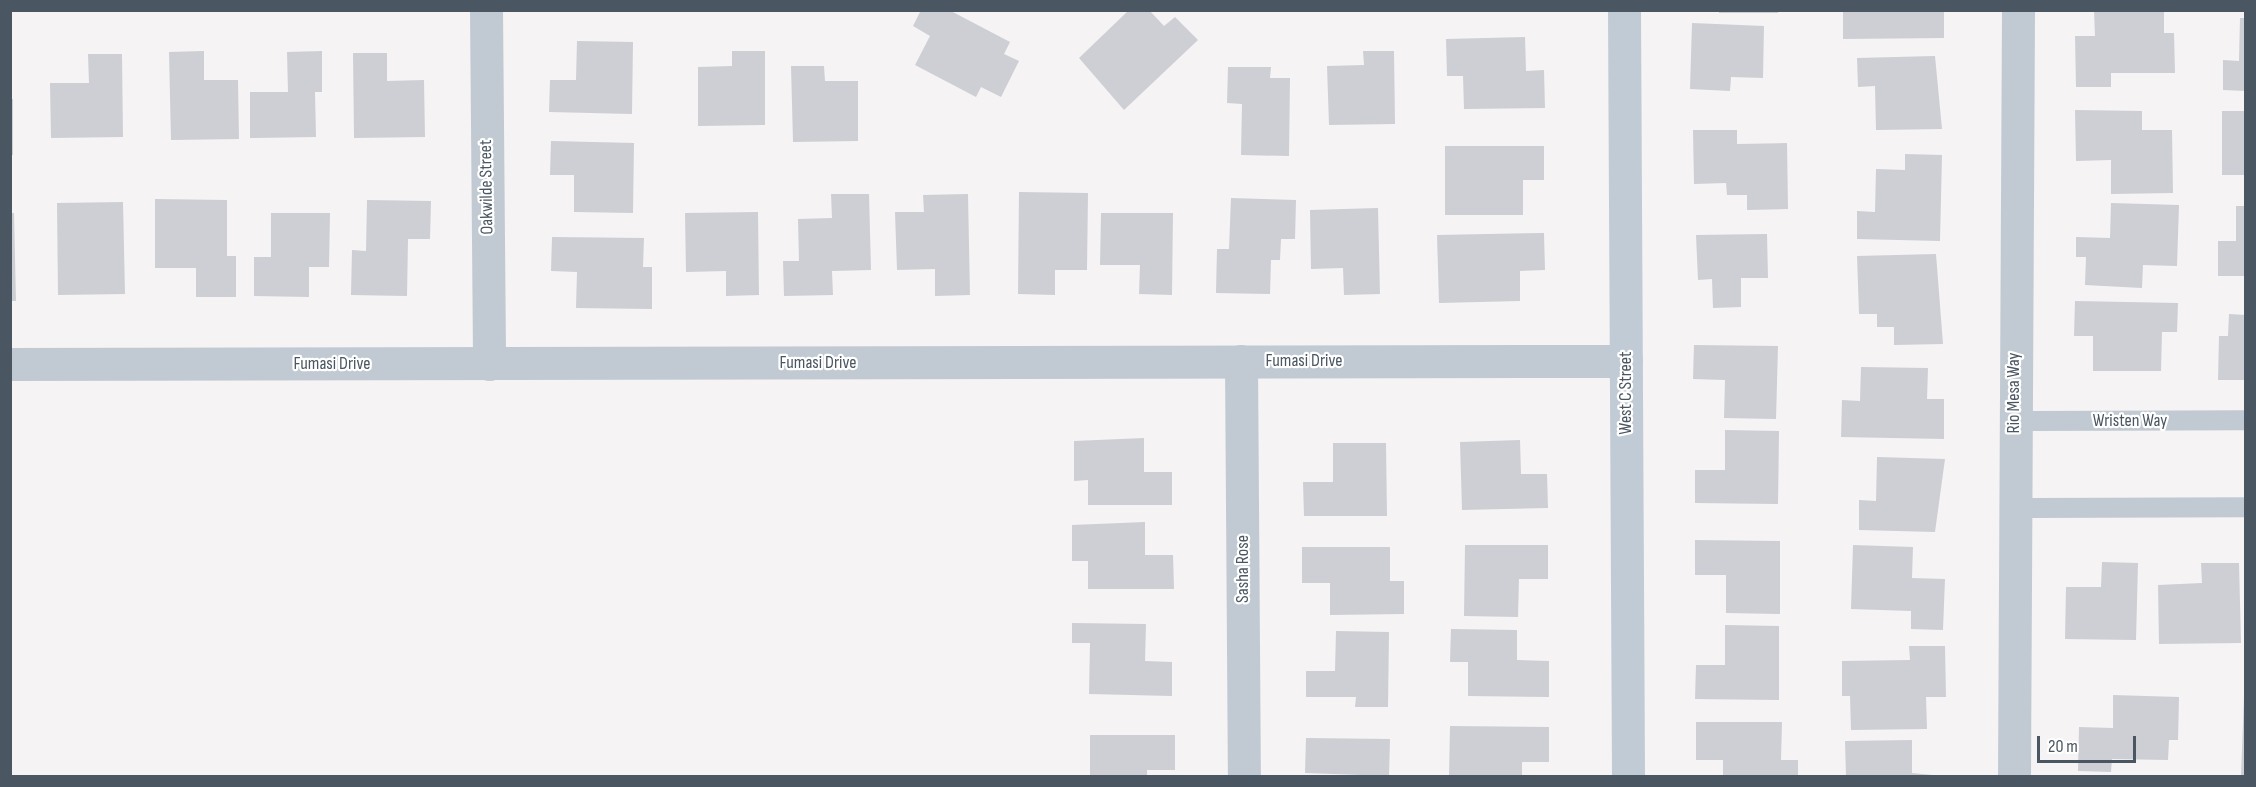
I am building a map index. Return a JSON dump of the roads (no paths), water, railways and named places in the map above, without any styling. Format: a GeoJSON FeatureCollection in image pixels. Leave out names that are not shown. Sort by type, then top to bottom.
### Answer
{"type":"FeatureCollection","features":[{"type":"Feature","properties":{"kind":"street","name":"Oakwilde Street"},"geometry":{"type":"LineString","coordinates":[[486,10],[489,364]]}},
{"type":"Feature","properties":{"kind":"street","name":"West C Street"},"geometry":{"type":"LineString","coordinates":[[1624,10],[1628,777]]}},
{"type":"Feature","properties":{"kind":"street","name":"Rio Mesa Way"},"geometry":{"type":"LineString","coordinates":[[2014,777],[2014,421],[2018,10]]}},
{"type":"Feature","properties":{"kind":"street","name":"Fumasi Drive"},"geometry":{"type":"LineString","coordinates":[[10,364],[1626,361]]}},
{"type":"Feature","properties":{"kind":"street","name":"Sasha Rose"},"geometry":{"type":"LineString","coordinates":[[1241,362],[1244,777]]}},
{"type":"Feature","properties":{"kind":"lane","name":"Wristen Way"},"geometry":{"type":"LineString","coordinates":[[2014,421],[2246,420]]}},
{"type":"Feature","properties":{"kind":"lane"},"geometry":{"type":"LineString","coordinates":[[2014,508],[2246,507]]}}]}
